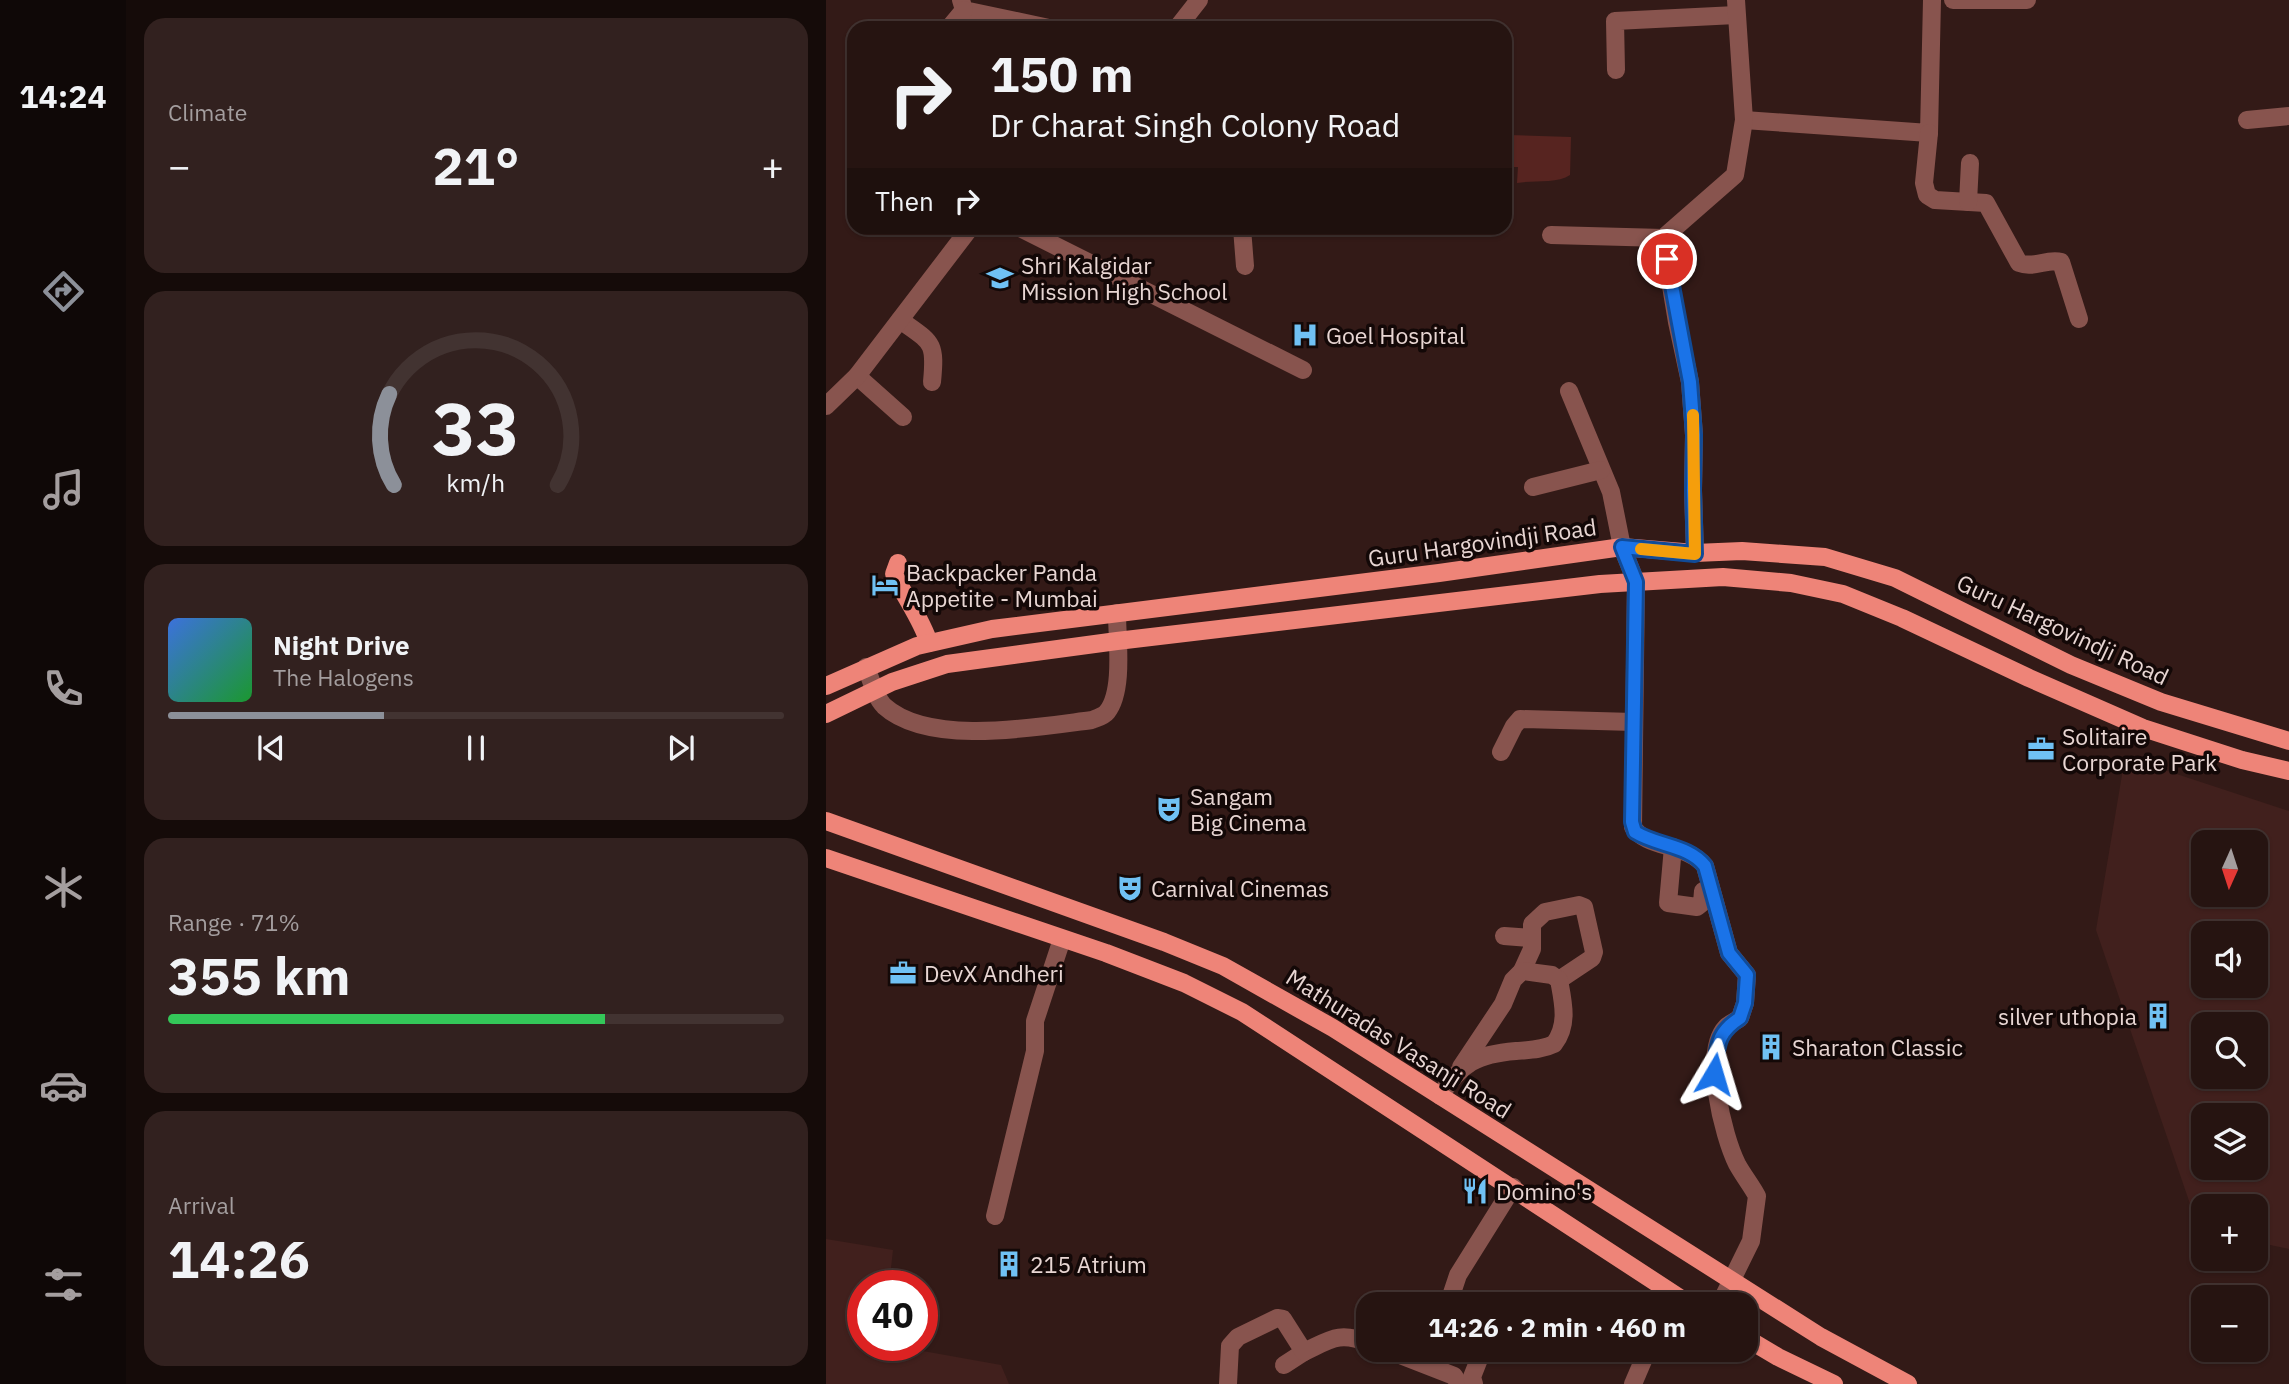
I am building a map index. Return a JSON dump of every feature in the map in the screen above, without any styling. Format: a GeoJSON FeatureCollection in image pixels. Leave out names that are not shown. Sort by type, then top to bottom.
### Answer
{"type":"FeatureCollection","features":[{"type":"Feature","properties":{"kind":"main road","name":"Guru Hargovindji Road"},"geometry":{"type":"LineString","coordinates":[[826,686],[917,646],[992,629],[1426,575],[1622,547],[1695,554],[1742,551],[1825,557],[1895,578],[2097,676],[2161,702],[2289,741]]}},
{"type":"Feature","properties":{"kind":"main road"},"geometry":{"type":"LineString","coordinates":[[898,563],[894,574],[922,622],[929,643]]}},
{"type":"Feature","properties":{"kind":"main road"},"geometry":{"type":"LineString","coordinates":[[826,714],[892,682],[947,664],[1117,641],[1600,584],[1723,577],[1791,583],[1843,594],[1902,618],[2143,728],[2242,760],[2289,771]]}},
{"type":"Feature","properties":{"kind":"main road","name":"Mathuradas Vasanji Road"},"geometry":{"type":"LineString","coordinates":[[826,821],[1164,942],[1223,967],[1333,1028],[1732,1282],[1821,1337],[1908,1384]]}},
{"type":"Feature","properties":{"kind":"main road"},"geometry":{"type":"LineString","coordinates":[[826,859],[1184,983],[1242,1012],[1513,1187],[1665,1292]]}},
{"type":"Feature","properties":{"kind":"main road"},"geometry":{"type":"LineString","coordinates":[[1758,1345],[1834,1384]]}},
{"type":"Feature","properties":{"kind":"street"},"geometry":{"type":"LineString","coordinates":[[1933,0],[1929,133],[1924,183],[1927,195],[1935,200],[1986,203],[2019,263],[2027,266],[2056,260],[2061,262],[2079,319]]}},
{"type":"Feature","properties":{"kind":"street"},"geometry":{"type":"LineString","coordinates":[[1953,0],[2027,0]]}},
{"type":"Feature","properties":{"kind":"street"},"geometry":{"type":"LineString","coordinates":[[1185,21],[1207,1]]}},
{"type":"Feature","properties":{"kind":"street"},"geometry":{"type":"LineString","coordinates":[[1197,21],[1207,1]]}},
{"type":"Feature","properties":{"kind":"street"},"geometry":{"type":"LineString","coordinates":[[953,21],[963,5],[1023,21]]}},
{"type":"Feature","properties":{"kind":"street"},"geometry":{"type":"LineString","coordinates":[[1551,235],[1663,238],[1735,175],[1744,120],[1736,7],[1615,21],[1616,71]]}},
{"type":"Feature","properties":{"kind":"street"},"geometry":{"type":"LineString","coordinates":[[2248,120],[2289,116]]}},
{"type":"Feature","properties":{"kind":"street"},"geometry":{"type":"LineString","coordinates":[[1744,120],[1929,133]]}},
{"type":"Feature","properties":{"kind":"street"},"geometry":{"type":"LineString","coordinates":[[1968,202],[1970,163]]}},
{"type":"Feature","properties":{"kind":"street"},"geometry":{"type":"LineString","coordinates":[[826,392],[845,372],[951,235]]}},
{"type":"Feature","properties":{"kind":"street"},"geometry":{"type":"LineString","coordinates":[[826,406],[857,376],[965,235]]}},
{"type":"Feature","properties":{"kind":"street"},"geometry":{"type":"LineString","coordinates":[[1034,235],[1303,370]]}},
{"type":"Feature","properties":{"kind":"street"},"geometry":{"type":"LineString","coordinates":[[1243,235],[1245,266]]}},
{"type":"Feature","properties":{"kind":"street"},"geometry":{"type":"LineString","coordinates":[[1663,238],[1690,382],[1694,435],[1695,554]]}},
{"type":"Feature","properties":{"kind":"street"},"geometry":{"type":"LineString","coordinates":[[900,320],[928,340],[932,346],[932,382]]}},
{"type":"Feature","properties":{"kind":"street"},"geometry":{"type":"LineString","coordinates":[[857,376],[904,416]]}},
{"type":"Feature","properties":{"kind":"street"},"geometry":{"type":"LineString","coordinates":[[1569,391],[1611,492],[1622,547],[1636,582],[1633,827],[1635,832],[1672,854],[1685,851],[1700,859],[1705,866],[1708,892],[1729,953],[1747,975],[1745,1003],[1740,1018],[1726,1027],[1719,1040],[1714,1074],[1718,1102],[1737,1164],[1757,1196],[1751,1241],[1727,1292]]}},
{"type":"Feature","properties":{"kind":"street"},"geometry":{"type":"LineString","coordinates":[[1533,487],[1601,470]]}},
{"type":"Feature","properties":{"kind":"street"},"geometry":{"type":"LineString","coordinates":[[866,667],[881,704],[908,721],[953,729],[998,732],[1093,720],[1106,713],[1113,698],[1118,667],[1116,613]]}},
{"type":"Feature","properties":{"kind":"street"},"geometry":{"type":"LineString","coordinates":[[1501,752],[1520,719],[1634,722]]}},
{"type":"Feature","properties":{"kind":"street"},"geometry":{"type":"LineString","coordinates":[[1672,854],[1668,903],[1697,907],[1708,892]]}},
{"type":"Feature","properties":{"kind":"street"},"geometry":{"type":"LineString","coordinates":[[1440,1096],[1503,1004],[1513,980],[1522,971],[1532,949],[1532,923],[1540,915],[1579,905],[1584,907],[1594,952],[1592,958],[1559,979]]}},
{"type":"Feature","properties":{"kind":"street"},"geometry":{"type":"LineString","coordinates":[[1504,936],[1531,938]]}},
{"type":"Feature","properties":{"kind":"street"},"geometry":{"type":"LineString","coordinates":[[995,1216],[1035,1051],[1035,1021],[1062,939]]}},
{"type":"Feature","properties":{"kind":"street"},"geometry":{"type":"LineString","coordinates":[[1461,1067],[1486,1054],[1533,1050],[1554,1044],[1564,1029],[1559,979],[1552,975],[1522,971]]}},
{"type":"Feature","properties":{"kind":"street"},"geometry":{"type":"LineString","coordinates":[[1452,1292],[1458,1275],[1513,1187]]}},
{"type":"Feature","properties":{"kind":"street"},"geometry":{"type":"LineString","coordinates":[[1228,1384],[1230,1346],[1238,1337],[1269,1321],[1283,1319],[1304,1352]]}},
{"type":"Feature","properties":{"kind":"street"},"geometry":{"type":"LineString","coordinates":[[1284,1365],[1304,1352],[1340,1336],[1356,1338]]}},
{"type":"Feature","properties":{"kind":"street"},"geometry":{"type":"LineString","coordinates":[[1418,1362],[1454,1376],[1459,1384]]}},
{"type":"Feature","properties":{"kind":"street"},"geometry":{"type":"LineString","coordinates":[[1474,1384],[1472,1377],[1478,1362]]}},
{"type":"Feature","properties":{"kind":"street"},"geometry":{"type":"LineString","coordinates":[[1633,1384],[1642,1362]]}},
{"type":"Feature","properties":{"kind":"shaded area"},"geometry":{"type":"Polygon","coordinates":[[[1512,135],[1571,137],[1570,175],[1565,178],[1517,183],[1518,167],[1512,167],[1512,135]]]}},
{"type":"Feature","properties":{"kind":"shaded area"},"geometry":{"type":"Polygon","coordinates":[[[2125,757],[2289,811],[2289,1249],[2268,1245],[2268,1194],[2191,1194],[2191,1207],[2096,930],[2125,757]]]}},
{"type":"Feature","properties":{"kind":"shaded area"},"geometry":{"type":"Polygon","coordinates":[[[826,1239],[893,1250],[891,1270],[847,1270],[847,1361],[938,1361],[938,1354],[1001,1365],[1009,1384],[826,1384],[826,1239]]]}},
{"type":"Feature","properties":{"kind":"slow traffic"},"geometry":{"type":"LineString","coordinates":[[1641,549],[1695,554],[1693,415]]}},
{"type":"Feature","properties":{"kind":"place","name":"Shri Kalgidar Mission High School"},"geometry":{"type":"Point","coordinates":[1000,278]}},
{"type":"Feature","properties":{"kind":"place","name":"Goel Hospital"},"geometry":{"type":"Point","coordinates":[1305,335]}},
{"type":"Feature","properties":{"kind":"place","name":"Backpacker Panda Appetite - Mumbai"},"geometry":{"type":"Point","coordinates":[885,585]}},
{"type":"Feature","properties":{"kind":"place","name":"Solitaire Corporate Park"},"geometry":{"type":"Point","coordinates":[2041,749]}},
{"type":"Feature","properties":{"kind":"place","name":"Sangam Big Cinema"},"geometry":{"type":"Point","coordinates":[1169,809]}},
{"type":"Feature","properties":{"kind":"place","name":"Carnival Cinemas"},"geometry":{"type":"Point","coordinates":[1130,888]}},
{"type":"Feature","properties":{"kind":"place","name":"DevX Andheri"},"geometry":{"type":"Point","coordinates":[903,973]}},
{"type":"Feature","properties":{"kind":"place","name":"silver uthopia"},"geometry":{"type":"Point","coordinates":[2158,1016]}},
{"type":"Feature","properties":{"kind":"place","name":"Sharaton Classic"},"geometry":{"type":"Point","coordinates":[1771,1047]}},
{"type":"Feature","properties":{"kind":"place","name":"Domino's"},"geometry":{"type":"Point","coordinates":[1475,1191]}},
{"type":"Feature","properties":{"kind":"place","name":"215 Atrium"},"geometry":{"type":"Point","coordinates":[1009,1264]}},
{"type":"Feature","properties":{"kind":"route"},"geometry":{"type":"LineString","coordinates":[[1667,259],[1690,382],[1694,435],[1695,554],[1622,547],[1636,582],[1632,822],[1635,832],[1643,837],[1700,859],[1705,866],[1729,953],[1747,975],[1745,1003],[1740,1018],[1726,1027],[1719,1040],[1714,1074]]}}]}
